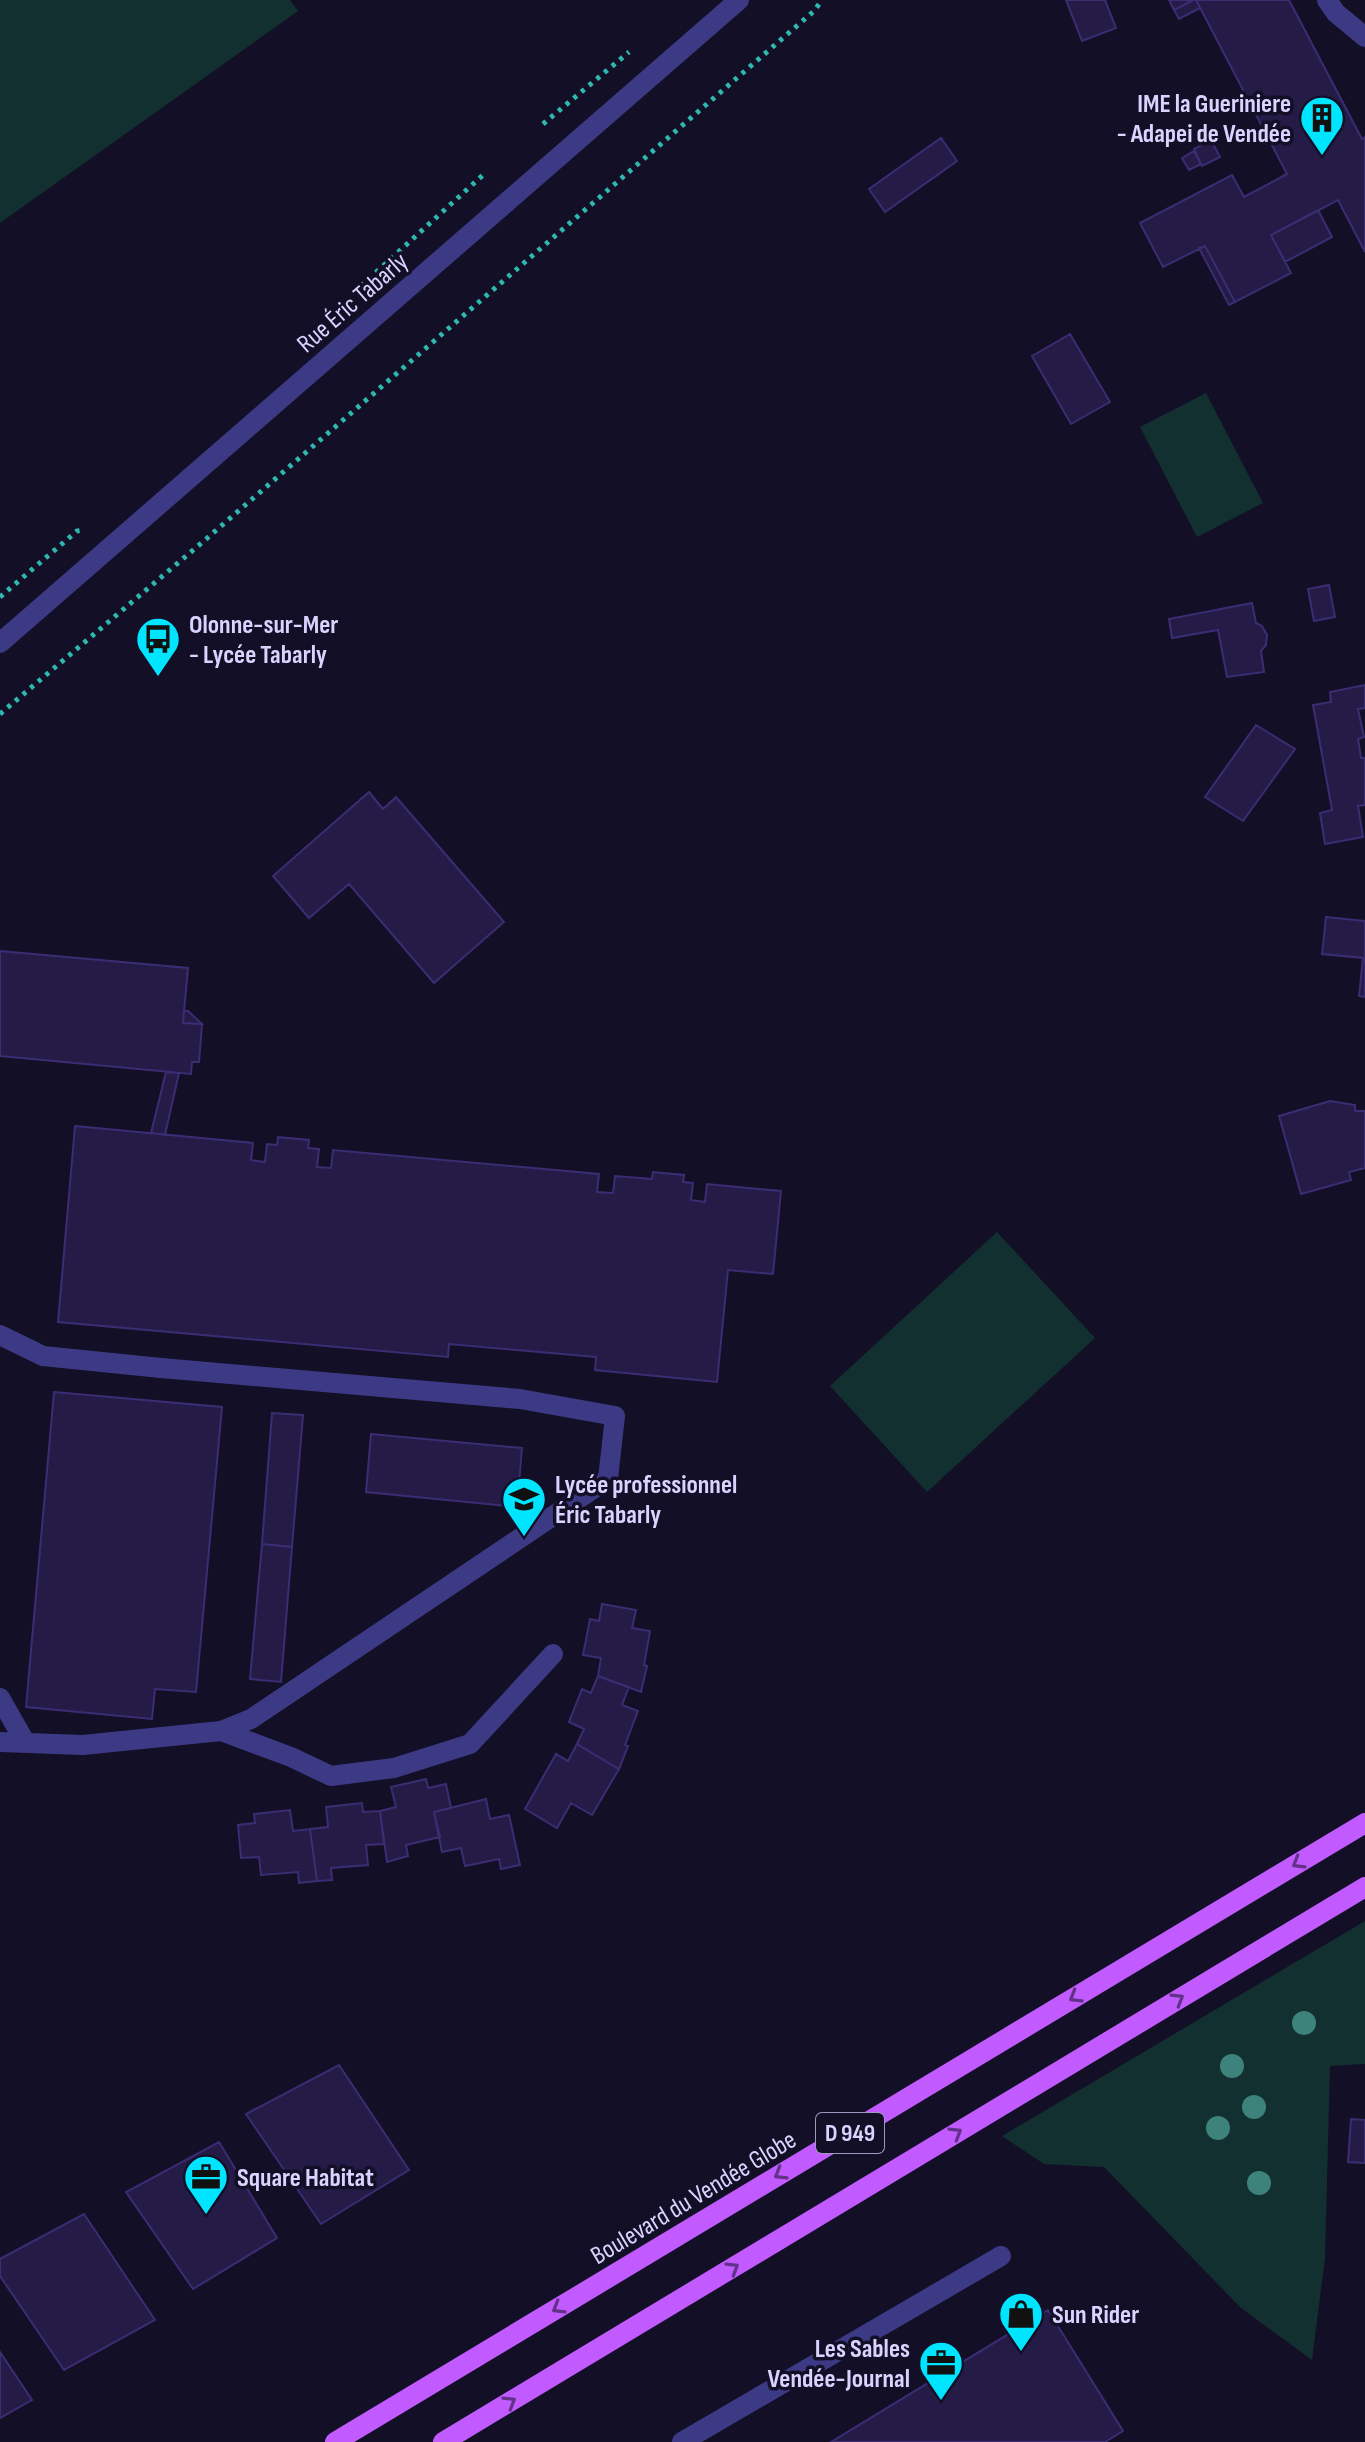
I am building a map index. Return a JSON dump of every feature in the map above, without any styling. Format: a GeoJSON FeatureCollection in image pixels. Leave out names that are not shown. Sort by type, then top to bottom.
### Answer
{"type":"FeatureCollection","features":[{"type":"Feature","properties":{"kind":"main road","name":"Boulevard du Vendée Globe"},"geometry":{"type":"LineString","coordinates":[[335,2442],[1365,1823]]}},
{"type":"Feature","properties":{"kind":"main road","name":"D 949"},"geometry":{"type":"LineString","coordinates":[[443,2442],[1365,1887]]}},
{"type":"Feature","properties":{"kind":"street","name":"Rue Éric Tabarly"},"geometry":{"type":"LineString","coordinates":[[0,643],[739,0]]}},
{"type":"Feature","properties":{"kind":"street"},"geometry":{"type":"LineString","coordinates":[[1327,0],[1336,13],[1365,37]]}},
{"type":"Feature","properties":{"kind":"street"},"geometry":{"type":"LineString","coordinates":[[0,1335],[43,1356],[520,1399],[615,1416],[608,1479],[251,1719],[221,1731],[83,1745],[0,1742]]}},
{"type":"Feature","properties":{"kind":"street"},"geometry":{"type":"LineString","coordinates":[[221,1731],[291,1757],[331,1776],[394,1768],[470,1744],[553,1654]]}},
{"type":"Feature","properties":{"kind":"street"},"geometry":{"type":"LineString","coordinates":[[0,1698],[25,1742]]}},
{"type":"Feature","properties":{"kind":"street"},"geometry":{"type":"LineString","coordinates":[[682,2442],[1001,2256]]}},
{"type":"Feature","properties":{"kind":"path"},"geometry":{"type":"LineString","coordinates":[[0,714],[515,271],[814,11],[822,0]]}},
{"type":"Feature","properties":{"kind":"path"},"geometry":{"type":"LineString","coordinates":[[543,124],[635,48]]}},
{"type":"Feature","properties":{"kind":"green space"},"geometry":{"type":"Polygon","coordinates":[[[0,0],[290,0],[298,11],[0,223],[0,0]]]}},
{"type":"Feature","properties":{"kind":"green space"},"geometry":{"type":"Polygon","coordinates":[[[1206,393],[1263,503],[1197,537],[1140,427],[1206,393]]]}},
{"type":"Feature","properties":{"kind":"green space"},"geometry":{"type":"Polygon","coordinates":[[[997,1232],[1095,1338],[927,1492],[830,1386],[997,1232]]]}},
{"type":"Feature","properties":{"kind":"green space"},"geometry":{"type":"Polygon","coordinates":[[[1365,1921],[1365,2064],[1330,2066],[1325,2258],[1312,2360],[1241,2308],[1104,2167],[1044,2164],[1002,2136],[1365,1921]]]}},
{"type":"Feature","properties":{"kind":"building"},"geometry":{"type":"Polygon","coordinates":[[[1066,0],[1105,0],[1116,28],[1082,41],[1066,0]]]}},
{"type":"Feature","properties":{"kind":"building","name":"IME la Gueriniere - Adapei de Vendée"},"geometry":{"type":"Polygon","coordinates":[[[1169,0],[1193,0],[1174,10],[1169,0]]]}},
{"type":"Feature","properties":{"kind":"building"},"geometry":{"type":"Polygon","coordinates":[[[1193,0],[1200,8],[1179,19],[1174,10],[1193,0]]]}},
{"type":"Feature","properties":{"kind":"building","name":"IME la Gueriniere - Adapei de Vendée"},"geometry":{"type":"Polygon","coordinates":[[[1196,0],[1289,0],[1362,139],[1365,137],[1365,252],[1338,200],[1271,235],[1291,273],[1235,302],[1205,246],[1163,267],[1140,223],[1232,175],[1244,197],[1287,174],[1196,0]]]}},
{"type":"Feature","properties":{"kind":"building"},"geometry":{"type":"Polygon","coordinates":[[[941,138],[957,161],[885,212],[869,189],[941,138]]]}},
{"type":"Feature","properties":{"kind":"building"},"geometry":{"type":"Polygon","coordinates":[[[1211,140],[1220,157],[1202,166],[1194,149],[1211,140]]]}},
{"type":"Feature","properties":{"kind":"building"},"geometry":{"type":"Polygon","coordinates":[[[1194,151],[1201,164],[1189,170],[1182,158],[1194,151]]]}},
{"type":"Feature","properties":{"kind":"building"},"geometry":{"type":"Polygon","coordinates":[[[1318,210],[1332,237],[1285,262],[1271,235],[1318,210]]]}},
{"type":"Feature","properties":{"kind":"building"},"geometry":{"type":"Polygon","coordinates":[[[1205,246],[1235,302],[1229,305],[1199,248],[1205,246]]]}},
{"type":"Feature","properties":{"kind":"building"},"geometry":{"type":"Polygon","coordinates":[[[1070,334],[1110,402],[1071,424],[1032,356],[1070,334]]]}},
{"type":"Feature","properties":{"kind":"building"},"geometry":{"type":"Polygon","coordinates":[[[1329,585],[1335,617],[1314,621],[1308,589],[1329,585]]]}},
{"type":"Feature","properties":{"kind":"building"},"geometry":{"type":"Polygon","coordinates":[[[1252,603],[1256,623],[1267,635],[1266,645],[1261,651],[1264,672],[1227,677],[1218,630],[1172,638],[1169,619],[1252,603]]]}},
{"type":"Feature","properties":{"kind":"building"},"geometry":{"type":"Polygon","coordinates":[[[1365,685],[1365,708],[1358,709],[1364,737],[1358,739],[1361,758],[1365,758],[1365,805],[1358,806],[1363,837],[1325,844],[1320,813],[1332,810],[1313,705],[1331,702],[1330,692],[1365,685]]]}},
{"type":"Feature","properties":{"kind":"building"},"geometry":{"type":"Polygon","coordinates":[[[1256,725],[1295,749],[1243,821],[1205,797],[1256,725]]]}},
{"type":"Feature","properties":{"kind":"building"},"geometry":{"type":"Polygon","coordinates":[[[369,792],[383,809],[396,797],[504,922],[434,983],[349,884],[309,918],[273,876],[369,792]]]}},
{"type":"Feature","properties":{"kind":"building"},"geometry":{"type":"Polygon","coordinates":[[[1326,917],[1365,921],[1365,997],[1359,996],[1363,958],[1322,954],[1326,917]]]}},
{"type":"Feature","properties":{"kind":"building"},"geometry":{"type":"Polygon","coordinates":[[[0,951],[188,968],[183,1023],[202,1024],[199,1062],[192,1062],[191,1074],[0,1056],[0,951]]]}},
{"type":"Feature","properties":{"kind":"building"},"geometry":{"type":"Polygon","coordinates":[[[184,1011],[188,1011],[202,1024],[183,1023],[184,1011]]]}},
{"type":"Feature","properties":{"kind":"building"},"geometry":{"type":"Polygon","coordinates":[[[166,1072],[179,1073],[165,1135],[151,1133],[166,1072]]]}},
{"type":"Feature","properties":{"kind":"building"},"geometry":{"type":"Polygon","coordinates":[[[1330,1101],[1355,1105],[1355,1111],[1365,1111],[1365,1168],[1349,1172],[1351,1180],[1301,1194],[1279,1116],[1330,1101]]]}},
{"type":"Feature","properties":{"kind":"building"},"geometry":{"type":"Polygon","coordinates":[[[75,1126],[253,1143],[251,1160],[265,1162],[267,1144],[277,1145],[278,1137],[309,1140],[308,1148],[319,1149],[317,1167],[331,1168],[333,1150],[599,1174],[597,1192],[613,1193],[615,1176],[652,1179],[653,1172],[684,1175],[683,1182],[693,1183],[691,1200],[705,1202],[707,1184],[781,1191],[773,1274],[728,1270],[717,1382],[595,1370],[596,1357],[449,1344],[448,1357],[58,1322],[75,1126]]]}},
{"type":"Feature","properties":{"kind":"building"},"geometry":{"type":"Polygon","coordinates":[[[54,1392],[222,1407],[196,1692],[155,1689],[152,1719],[26,1707],[54,1392]]]}},
{"type":"Feature","properties":{"kind":"building"},"geometry":{"type":"Polygon","coordinates":[[[272,1413],[303,1415],[292,1547],[262,1544],[272,1413]]]}},
{"type":"Feature","properties":{"kind":"building"},"geometry":{"type":"Polygon","coordinates":[[[371,1434],[522,1448],[517,1507],[366,1492],[371,1434]]]}},
{"type":"Feature","properties":{"kind":"building"},"geometry":{"type":"Polygon","coordinates":[[[262,1544],[292,1547],[281,1682],[250,1679],[262,1544]]]}},
{"type":"Feature","properties":{"kind":"building"},"geometry":{"type":"Polygon","coordinates":[[[602,1604],[636,1610],[632,1628],[650,1631],[641,1692],[598,1676],[601,1658],[583,1655],[590,1619],[599,1621],[602,1604]]]}},
{"type":"Feature","properties":{"kind":"building"},"geometry":{"type":"Polygon","coordinates":[[[598,1676],[629,1687],[622,1705],[638,1711],[619,1769],[577,1744],[584,1729],[569,1722],[582,1689],[591,1693],[598,1676]]]}},
{"type":"Feature","properties":{"kind":"building"},"geometry":{"type":"Polygon","coordinates":[[[577,1744],[619,1769],[592,1815],[571,1803],[557,1828],[525,1809],[556,1754],[568,1761],[577,1744]]]}},
{"type":"Feature","properties":{"kind":"building"},"geometry":{"type":"Polygon","coordinates":[[[426,1779],[428,1788],[446,1784],[451,1808],[434,1812],[440,1837],[406,1845],[408,1856],[387,1862],[380,1811],[396,1807],[391,1787],[426,1779]]]}},
{"type":"Feature","properties":{"kind":"building"},"geometry":{"type":"Polygon","coordinates":[[[486,1799],[490,1819],[509,1815],[520,1865],[501,1869],[499,1859],[465,1866],[461,1848],[442,1852],[434,1812],[486,1799]]]}},
{"type":"Feature","properties":{"kind":"building"},"geometry":{"type":"Polygon","coordinates":[[[362,1803],[363,1812],[380,1811],[384,1844],[366,1845],[368,1865],[331,1868],[332,1880],[317,1881],[310,1829],[328,1827],[326,1807],[362,1803]]]}},
{"type":"Feature","properties":{"kind":"building"},"geometry":{"type":"Polygon","coordinates":[[[290,1810],[293,1831],[310,1829],[317,1881],[299,1883],[298,1872],[261,1875],[259,1857],[241,1858],[238,1825],[255,1823],[254,1814],[290,1810]]]}},
{"type":"Feature","properties":{"kind":"building"},"geometry":{"type":"Polygon","coordinates":[[[339,2065],[409,2170],[321,2224],[246,2114],[339,2065]]]}},
{"type":"Feature","properties":{"kind":"building"},"geometry":{"type":"Polygon","coordinates":[[[1351,2119],[1365,2120],[1365,2163],[1348,2162],[1351,2119]]]}},
{"type":"Feature","properties":{"kind":"building"},"geometry":{"type":"Polygon","coordinates":[[[219,2142],[277,2238],[193,2289],[126,2192],[219,2142]]]}},
{"type":"Feature","properties":{"kind":"building"},"geometry":{"type":"Polygon","coordinates":[[[84,2214],[155,2320],[64,2370],[0,2276],[0,2259],[84,2214]]]}},
{"type":"Feature","properties":{"kind":"building"},"geometry":{"type":"Polygon","coordinates":[[[1048,2310],[1123,2431],[1105,2442],[831,2442],[1048,2310]]]}},
{"type":"Feature","properties":{"kind":"building"},"geometry":{"type":"Polygon","coordinates":[[[0,2352],[32,2400],[0,2418],[0,2352]]]}},
{"type":"Feature","properties":{"kind":"place","name":"IME la Gueriniere - Adapei de Vendée"},"geometry":{"type":"Point","coordinates":[1322,157]}},
{"type":"Feature","properties":{"kind":"place","name":"Olonne-sur-Mer - Lycée Tabarly"},"geometry":{"type":"Point","coordinates":[158,678]}},
{"type":"Feature","properties":{"kind":"place","name":"Lycée professionnel Éric Tabarly"},"geometry":{"type":"Point","coordinates":[524,1538]}},
{"type":"Feature","properties":{"kind":"place","name":"Square Habitat"},"geometry":{"type":"Point","coordinates":[206,2216]}},
{"type":"Feature","properties":{"kind":"place","name":"Sun Rider"},"geometry":{"type":"Point","coordinates":[1021,2353]}},
{"type":"Feature","properties":{"kind":"place","name":"Les Sables Vendée-Journal"},"geometry":{"type":"Point","coordinates":[941,2402]}}]}
